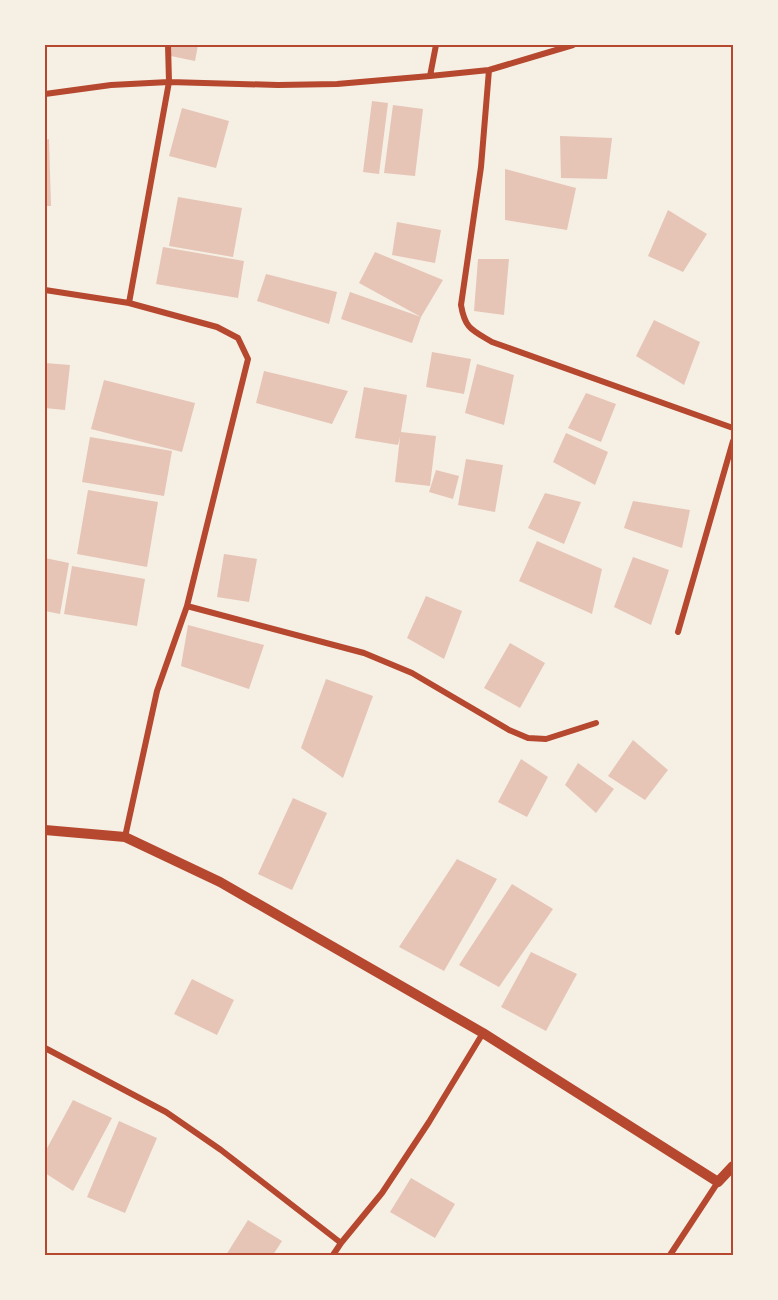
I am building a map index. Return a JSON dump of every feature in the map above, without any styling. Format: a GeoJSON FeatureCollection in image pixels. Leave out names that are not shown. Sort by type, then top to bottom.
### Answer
{"type":"FeatureCollection","features":[{"type":"Feature","properties":{"kind":"street"},"geometry":{"type":"LineString","coordinates":[[129,303],[169,82],[168,45]]}},
{"type":"Feature","properties":{"kind":"street"},"geometry":{"type":"LineString","coordinates":[[430,76],[436,45]]}},
{"type":"Feature","properties":{"kind":"street"},"geometry":{"type":"LineString","coordinates":[[45,94],[111,85],[169,82],[337,84],[430,76],[489,70],[573,45]]}},
{"type":"Feature","properties":{"kind":"street"},"geometry":{"type":"LineString","coordinates":[[489,70],[481,167],[461,305],[464,320],[470,329],[492,342],[733,428]]}},
{"type":"Feature","properties":{"kind":"street"},"geometry":{"type":"LineString","coordinates":[[45,290],[129,303],[217,327],[238,338],[248,358],[187,606],[157,691],[124,837]]}},
{"type":"Feature","properties":{"kind":"street"},"geometry":{"type":"LineString","coordinates":[[678,632],[733,441]]}},
{"type":"Feature","properties":{"kind":"street"},"geometry":{"type":"LineString","coordinates":[[187,606],[364,653],[412,673],[509,730],[528,738],[546,739],[596,723]]}},
{"type":"Feature","properties":{"kind":"street"},"geometry":{"type":"LineString","coordinates":[[45,830],[124,837],[220,882],[483,1033],[718,1182]]}},
{"type":"Feature","properties":{"kind":"street"},"geometry":{"type":"LineString","coordinates":[[333,1255],[388,1184],[483,1033]]}},
{"type":"Feature","properties":{"kind":"street"},"geometry":{"type":"LineString","coordinates":[[45,1048],[166,1112],[221,1150],[341,1243]]}},
{"type":"Feature","properties":{"kind":"street"},"geometry":{"type":"LineString","coordinates":[[670,1255],[718,1182],[733,1166]]}},
{"type":"Feature","properties":{"kind":"building"},"geometry":{"type":"Polygon","coordinates":[[[168,45],[198,45],[195,61],[166,55],[168,45]]]}},
{"type":"Feature","properties":{"kind":"building"},"geometry":{"type":"Polygon","coordinates":[[[372,101],[388,103],[379,174],[363,172],[372,101]]]}},
{"type":"Feature","properties":{"kind":"building"},"geometry":{"type":"Polygon","coordinates":[[[393,105],[423,109],[415,176],[384,173],[393,105]]]}},
{"type":"Feature","properties":{"kind":"building"},"geometry":{"type":"Polygon","coordinates":[[[182,108],[229,121],[216,168],[169,156],[182,108]]]}},
{"type":"Feature","properties":{"kind":"building"},"geometry":{"type":"Polygon","coordinates":[[[560,136],[612,138],[607,179],[561,178],[560,136]]]}},
{"type":"Feature","properties":{"kind":"building"},"geometry":{"type":"Polygon","coordinates":[[[49,139],[51,206],[45,206],[45,140],[49,139]]]}},
{"type":"Feature","properties":{"kind":"building"},"geometry":{"type":"Polygon","coordinates":[[[505,169],[576,188],[567,230],[505,220],[505,169]]]}},
{"type":"Feature","properties":{"kind":"building"},"geometry":{"type":"Polygon","coordinates":[[[178,197],[242,208],[233,257],[169,246],[178,197]]]}},
{"type":"Feature","properties":{"kind":"building"},"geometry":{"type":"Polygon","coordinates":[[[668,210],[707,234],[683,272],[648,256],[668,210]]]}},
{"type":"Feature","properties":{"kind":"building"},"geometry":{"type":"Polygon","coordinates":[[[397,222],[441,230],[435,263],[392,255],[397,222]]]}},
{"type":"Feature","properties":{"kind":"building"},"geometry":{"type":"Polygon","coordinates":[[[163,247],[244,261],[238,298],[156,284],[163,247]]]}},
{"type":"Feature","properties":{"kind":"building"},"geometry":{"type":"Polygon","coordinates":[[[375,252],[443,280],[421,317],[359,283],[375,252]]]}},
{"type":"Feature","properties":{"kind":"building"},"geometry":{"type":"Polygon","coordinates":[[[478,259],[509,259],[504,315],[474,311],[478,259]]]}},
{"type":"Feature","properties":{"kind":"building"},"geometry":{"type":"Polygon","coordinates":[[[266,274],[337,292],[329,324],[257,301],[266,274]]]}},
{"type":"Feature","properties":{"kind":"building"},"geometry":{"type":"Polygon","coordinates":[[[350,292],[421,317],[412,343],[341,319],[350,292]]]}},
{"type":"Feature","properties":{"kind":"building"},"geometry":{"type":"Polygon","coordinates":[[[654,320],[700,342],[684,385],[636,356],[654,320]]]}},
{"type":"Feature","properties":{"kind":"building"},"geometry":{"type":"Polygon","coordinates":[[[432,352],[471,359],[464,394],[426,387],[432,352]]]}},
{"type":"Feature","properties":{"kind":"building"},"geometry":{"type":"Polygon","coordinates":[[[45,363],[70,365],[65,410],[45,408],[45,363]]]}},
{"type":"Feature","properties":{"kind":"building"},"geometry":{"type":"Polygon","coordinates":[[[477,364],[514,375],[504,425],[465,413],[477,364]]]}},
{"type":"Feature","properties":{"kind":"building"},"geometry":{"type":"Polygon","coordinates":[[[264,371],[348,391],[332,424],[256,403],[264,371]]]}},
{"type":"Feature","properties":{"kind":"building"},"geometry":{"type":"Polygon","coordinates":[[[104,380],[195,403],[182,452],[91,429],[104,380]]]}},
{"type":"Feature","properties":{"kind":"building"},"geometry":{"type":"Polygon","coordinates":[[[364,387],[407,395],[401,432],[436,436],[430,486],[395,482],[400,437],[398,445],[355,438],[364,387]]]}},
{"type":"Feature","properties":{"kind":"building"},"geometry":{"type":"Polygon","coordinates":[[[586,393],[616,404],[601,442],[568,428],[586,393]]]}},
{"type":"Feature","properties":{"kind":"building"},"geometry":{"type":"Polygon","coordinates":[[[566,433],[608,452],[595,485],[553,462],[566,433]]]}},
{"type":"Feature","properties":{"kind":"building"},"geometry":{"type":"Polygon","coordinates":[[[90,437],[172,451],[164,496],[82,482],[90,437]]]}},
{"type":"Feature","properties":{"kind":"building"},"geometry":{"type":"Polygon","coordinates":[[[466,459],[503,465],[495,512],[458,505],[466,459]]]}},
{"type":"Feature","properties":{"kind":"building"},"geometry":{"type":"Polygon","coordinates":[[[436,470],[459,476],[453,499],[429,492],[436,470]]]}},
{"type":"Feature","properties":{"kind":"building"},"geometry":{"type":"Polygon","coordinates":[[[88,490],[158,502],[147,567],[77,554],[88,490]]]}},
{"type":"Feature","properties":{"kind":"building"},"geometry":{"type":"Polygon","coordinates":[[[545,493],[581,502],[564,544],[528,528],[545,493]]]}},
{"type":"Feature","properties":{"kind":"building"},"geometry":{"type":"Polygon","coordinates":[[[633,501],[690,510],[682,548],[624,528],[633,501]]]}},
{"type":"Feature","properties":{"kind":"building"},"geometry":{"type":"Polygon","coordinates":[[[537,541],[602,569],[592,614],[519,581],[537,541]]]}},
{"type":"Feature","properties":{"kind":"building"},"geometry":{"type":"Polygon","coordinates":[[[224,554],[257,559],[249,602],[217,597],[224,554]]]}},
{"type":"Feature","properties":{"kind":"building"},"geometry":{"type":"Polygon","coordinates":[[[633,557],[669,570],[651,625],[614,607],[633,557]]]}},
{"type":"Feature","properties":{"kind":"building"},"geometry":{"type":"Polygon","coordinates":[[[45,558],[69,563],[60,614],[45,611],[45,558]]]}},
{"type":"Feature","properties":{"kind":"building"},"geometry":{"type":"Polygon","coordinates":[[[72,566],[145,579],[137,626],[64,614],[72,566]]]}},
{"type":"Feature","properties":{"kind":"building"},"geometry":{"type":"Polygon","coordinates":[[[426,596],[462,611],[444,659],[407,638],[426,596]]]}},
{"type":"Feature","properties":{"kind":"building"},"geometry":{"type":"Polygon","coordinates":[[[188,625],[264,645],[249,689],[181,666],[188,625]]]}},
{"type":"Feature","properties":{"kind":"building"},"geometry":{"type":"Polygon","coordinates":[[[510,643],[545,663],[520,708],[484,688],[510,643]]]}},
{"type":"Feature","properties":{"kind":"building"},"geometry":{"type":"Polygon","coordinates":[[[326,679],[373,696],[343,778],[301,748],[326,679]]]}},
{"type":"Feature","properties":{"kind":"building"},"geometry":{"type":"Polygon","coordinates":[[[633,740],[668,770],[645,800],[608,776],[633,740]]]}},
{"type":"Feature","properties":{"kind":"building"},"geometry":{"type":"Polygon","coordinates":[[[521,759],[548,777],[527,817],[498,802],[521,759]]]}},
{"type":"Feature","properties":{"kind":"building"},"geometry":{"type":"Polygon","coordinates":[[[578,763],[614,789],[596,813],[565,785],[578,763]]]}},
{"type":"Feature","properties":{"kind":"building"},"geometry":{"type":"Polygon","coordinates":[[[293,798],[327,813],[292,890],[258,874],[293,798]]]}},
{"type":"Feature","properties":{"kind":"building"},"geometry":{"type":"Polygon","coordinates":[[[457,859],[497,879],[444,971],[399,947],[457,859]]]}},
{"type":"Feature","properties":{"kind":"building"},"geometry":{"type":"Polygon","coordinates":[[[512,884],[553,909],[499,987],[459,965],[512,884]]]}},
{"type":"Feature","properties":{"kind":"building"},"geometry":{"type":"Polygon","coordinates":[[[531,952],[577,974],[546,1031],[501,1007],[531,952]]]}},
{"type":"Feature","properties":{"kind":"building"},"geometry":{"type":"Polygon","coordinates":[[[192,979],[234,1000],[217,1035],[174,1014],[192,979]]]}},
{"type":"Feature","properties":{"kind":"building"},"geometry":{"type":"Polygon","coordinates":[[[73,1100],[112,1118],[73,1191],[45,1173],[45,1152],[73,1100]]]}},
{"type":"Feature","properties":{"kind":"building"},"geometry":{"type":"Polygon","coordinates":[[[119,1121],[157,1138],[125,1213],[87,1197],[119,1121]]]}},
{"type":"Feature","properties":{"kind":"building"},"geometry":{"type":"Polygon","coordinates":[[[411,1178],[455,1204],[435,1238],[390,1212],[411,1178]]]}},
{"type":"Feature","properties":{"kind":"building"},"geometry":{"type":"Polygon","coordinates":[[[248,1220],[282,1241],[273,1255],[226,1255],[248,1220]]]}}]}
